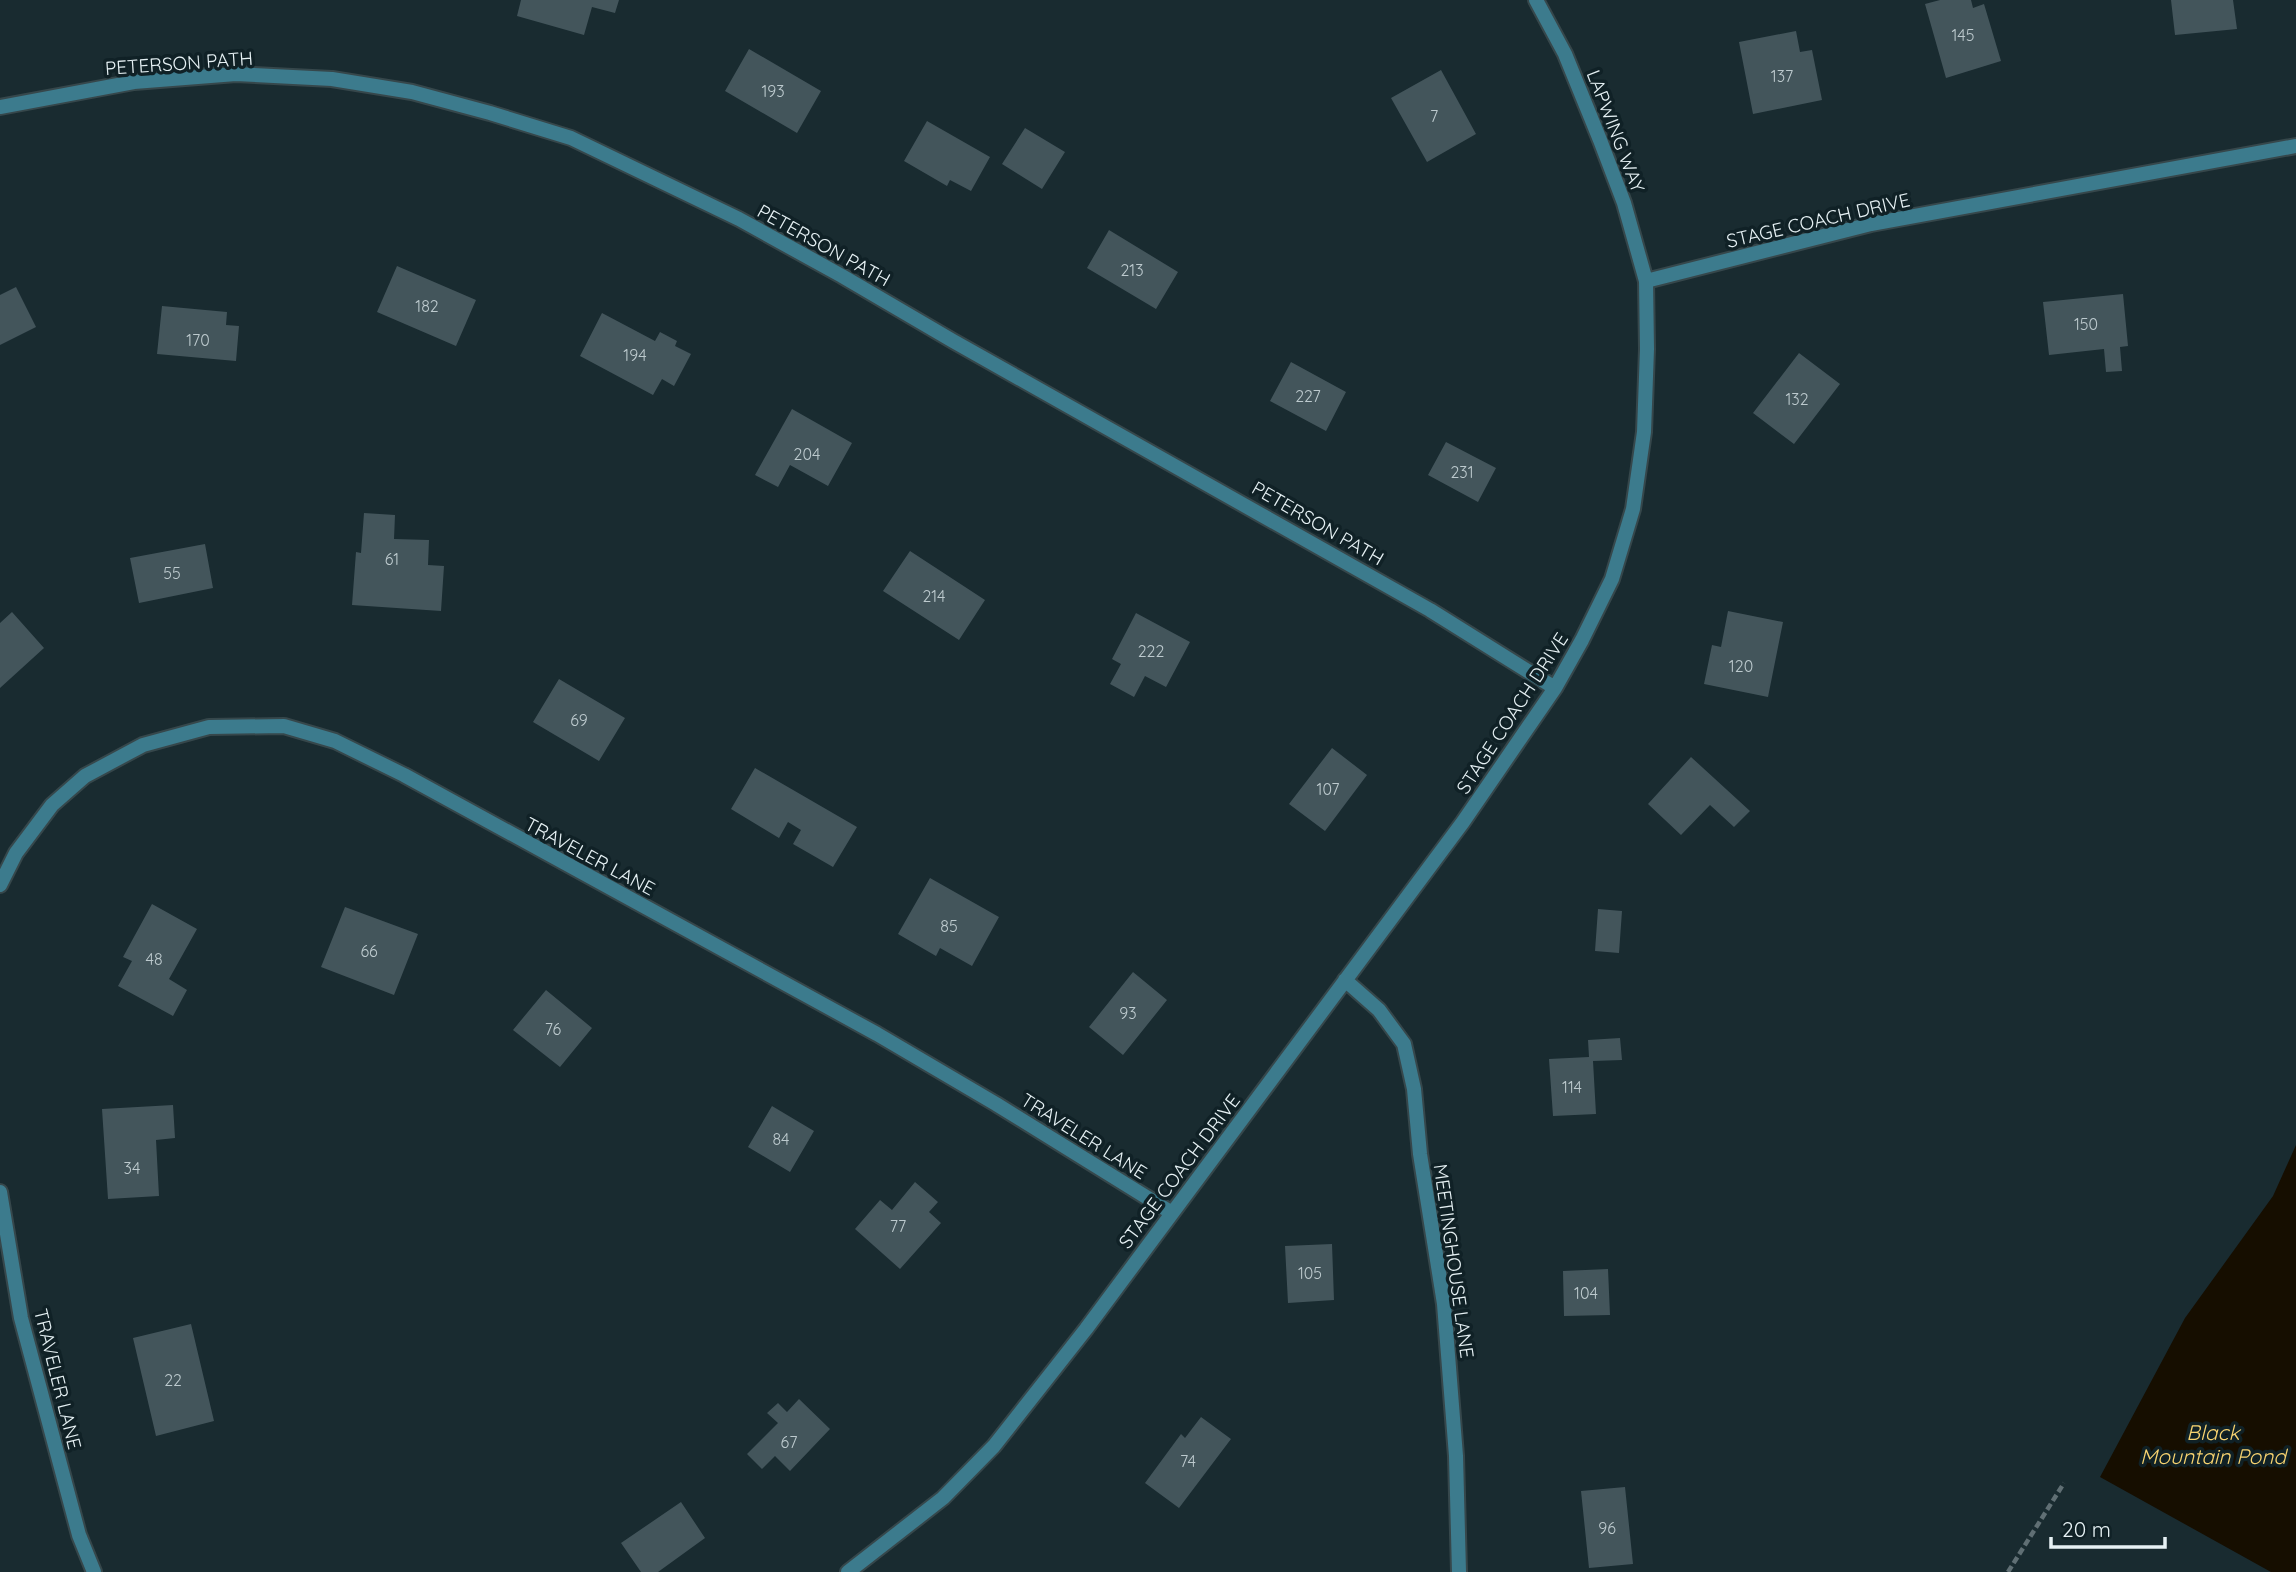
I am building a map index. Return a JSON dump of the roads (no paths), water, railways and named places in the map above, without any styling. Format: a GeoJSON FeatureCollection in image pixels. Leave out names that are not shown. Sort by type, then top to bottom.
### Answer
{"type":"FeatureCollection","features":[{"type":"Feature","properties":{"kind":"street","name":"LAPWING WAY"},"geometry":{"type":"LineString","coordinates":[[1536,0],[1565,54],[1624,203],[1646,281]]}},
{"type":"Feature","properties":{"kind":"street","name":"PETERSON PATH"},"geometry":{"type":"LineString","coordinates":[[0,107],[134,82],[236,74],[331,79],[412,92],[571,138],[727,213],[842,276],[1430,610],[1555,688]]}},
{"type":"Feature","properties":{"kind":"street","name":"STAGE COACH DRIVE"},"geometry":{"type":"LineString","coordinates":[[848,1572],[943,1498],[994,1446],[1086,1329],[1463,822],[1555,688],[1583,640],[1612,579],[1633,509],[1644,432],[1646,281],[1871,225],[2296,146]]}},
{"type":"Feature","properties":{"kind":"street","name":"TRAVELER LANE"},"geometry":{"type":"LineString","coordinates":[[0,886],[16,853],[52,805],[85,776],[143,745],[209,727],[284,726],[335,741],[404,775],[877,1034],[1172,1213]]}},
{"type":"Feature","properties":{"kind":"street","name":"MEETINGHOUSE LANE"},"geometry":{"type":"LineString","coordinates":[[1345,980],[1379,1010],[1405,1045],[1414,1089],[1420,1154],[1444,1304],[1456,1456],[1459,1572]]}},
{"type":"Feature","properties":{"kind":"street","name":"TRAVELER LANE"},"geometry":{"type":"LineString","coordinates":[[0,1192],[21,1318],[79,1535],[94,1572]]}},
{"type":"Feature","properties":{"kind":"water","name":"Black Mountain Pond"},"geometry":{"type":"Polygon","coordinates":[[[2296,1145],[2296,1572],[2271,1572],[2100,1477],[2185,1318],[2273,1196],[2296,1145]]]}}]}
